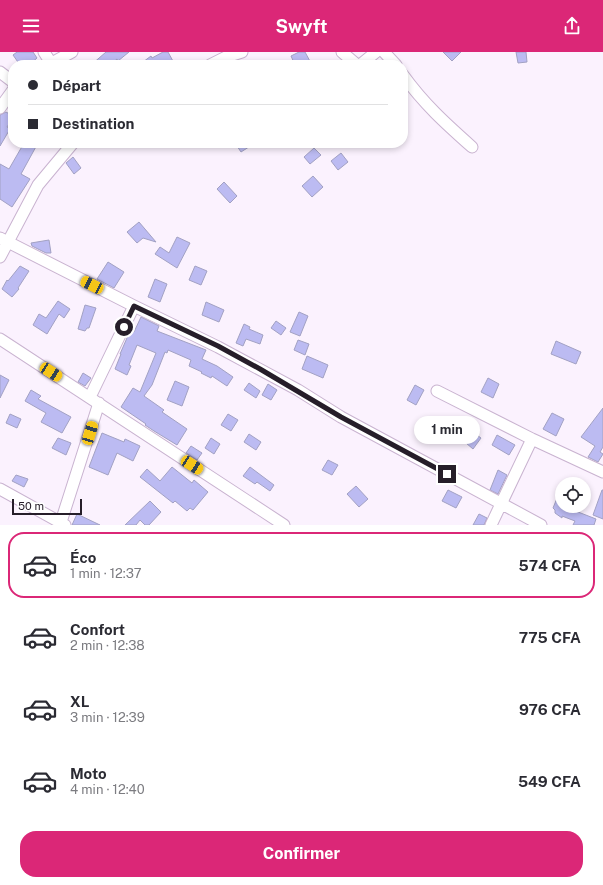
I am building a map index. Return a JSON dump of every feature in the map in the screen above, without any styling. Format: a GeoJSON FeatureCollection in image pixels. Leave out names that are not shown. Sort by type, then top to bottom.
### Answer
{"type":"FeatureCollection","features":[{"type":"Feature","properties":{"kind":"street"},"geometry":{"type":"LineString","coordinates":[[57,60],[72,52]]}},
{"type":"Feature","properties":{"kind":"street"},"geometry":{"type":"LineString","coordinates":[[217,60],[225,54],[242,52]]}},
{"type":"Feature","properties":{"kind":"street"},"geometry":{"type":"LineString","coordinates":[[342,52],[352,60]]}},
{"type":"Feature","properties":{"kind":"street"},"geometry":{"type":"LineString","coordinates":[[365,60],[376,52]]}},
{"type":"Feature","properties":{"kind":"street"},"geometry":{"type":"LineString","coordinates":[[384,52],[391,60]]}},
{"type":"Feature","properties":{"kind":"street"},"geometry":{"type":"LineString","coordinates":[[0,72],[8,78]]}},
{"type":"Feature","properties":{"kind":"street"},"geometry":{"type":"LineString","coordinates":[[408,81],[427,106],[472,147]]}},
{"type":"Feature","properties":{"kind":"street"},"geometry":{"type":"LineString","coordinates":[[0,108],[8,97]]}},
{"type":"Feature","properties":{"kind":"street"},"geometry":{"type":"LineString","coordinates":[[0,257],[4,240],[38,185],[69,148]]}},
{"type":"Feature","properties":{"kind":"street"},"geometry":{"type":"LineString","coordinates":[[4,240],[134,306],[218,346],[298,390],[341,417],[355,423],[500,504],[541,525]]}},
{"type":"Feature","properties":{"kind":"street"},"geometry":{"type":"LineString","coordinates":[[0,489],[62,524],[94,400],[134,306]]}},
{"type":"Feature","properties":{"kind":"street"},"geometry":{"type":"LineString","coordinates":[[0,339],[284,525]]}},
{"type":"Feature","properties":{"kind":"street"},"geometry":{"type":"LineString","coordinates":[[437,391],[532,440],[603,472]]}},
{"type":"Feature","properties":{"kind":"street"},"geometry":{"type":"LineString","coordinates":[[491,525],[532,440]]}},
{"type":"Feature","properties":{"kind":"building"},"geometry":{"type":"Polygon","coordinates":[[[17,52],[33,52],[37,58],[35,60],[16,60],[13,55],[17,52]]]}},
{"type":"Feature","properties":{"kind":"building"},"geometry":{"type":"Polygon","coordinates":[[[106,52],[129,52],[119,60],[97,60],[106,52]]]}},
{"type":"Feature","properties":{"kind":"building"},"geometry":{"type":"Polygon","coordinates":[[[163,52],[168,52],[172,60],[146,60],[151,56],[152,58],[163,52]]]}},
{"type":"Feature","properties":{"kind":"building"},"geometry":{"type":"Polygon","coordinates":[[[299,52],[305,52],[309,60],[293,60],[291,56],[299,52]]]}},
{"type":"Feature","properties":{"kind":"building"},"geometry":{"type":"Polygon","coordinates":[[[443,52],[461,52],[452,61],[443,52]]]}},
{"type":"Feature","properties":{"kind":"building"},"geometry":{"type":"Polygon","coordinates":[[[516,52],[526,52],[527,62],[518,63],[516,52]]]}},
{"type":"Feature","properties":{"kind":"building"},"geometry":{"type":"Polygon","coordinates":[[[6,112],[8,113],[8,132],[0,146],[0,115],[6,112]]]}},
{"type":"Feature","properties":{"kind":"building"},"geometry":{"type":"Polygon","coordinates":[[[21,148],[35,148],[21,174],[30,179],[12,207],[0,199],[0,164],[9,169],[21,148]]]}},
{"type":"Feature","properties":{"kind":"building"},"geometry":{"type":"Polygon","coordinates":[[[238,148],[247,148],[241,152],[238,148]]]}},
{"type":"Feature","properties":{"kind":"building"},"geometry":{"type":"Polygon","coordinates":[[[314,148],[321,155],[310,164],[304,157],[314,148]]]}},
{"type":"Feature","properties":{"kind":"building"},"geometry":{"type":"Polygon","coordinates":[[[341,153],[348,162],[338,170],[331,161],[341,153]]]}},
{"type":"Feature","properties":{"kind":"building"},"geometry":{"type":"Polygon","coordinates":[[[73,157],[81,168],[74,174],[66,163],[73,157]]]}},
{"type":"Feature","properties":{"kind":"building"},"geometry":{"type":"Polygon","coordinates":[[[313,176],[323,187],[312,197],[302,186],[313,176]]]}},
{"type":"Feature","properties":{"kind":"building"},"geometry":{"type":"Polygon","coordinates":[[[224,182],[237,196],[230,203],[217,189],[224,182]]]}},
{"type":"Feature","properties":{"kind":"building"},"geometry":{"type":"Polygon","coordinates":[[[139,222],[156,242],[143,238],[137,243],[127,232],[139,222]]]}},
{"type":"Feature","properties":{"kind":"building"},"geometry":{"type":"Polygon","coordinates":[[[177,237],[190,243],[177,268],[155,254],[160,247],[169,253],[177,237]]]}},
{"type":"Feature","properties":{"kind":"building"},"geometry":{"type":"Polygon","coordinates":[[[49,240],[51,253],[46,253],[32,246],[31,243],[49,240]]]}},
{"type":"Feature","properties":{"kind":"building"},"geometry":{"type":"Polygon","coordinates":[[[108,262],[124,272],[114,288],[97,279],[108,262]]]}},
{"type":"Feature","properties":{"kind":"building"},"geometry":{"type":"Polygon","coordinates":[[[20,266],[29,271],[18,288],[19,289],[12,297],[2,289],[7,280],[8,281],[20,266]]]}},
{"type":"Feature","properties":{"kind":"building"},"geometry":{"type":"Polygon","coordinates":[[[195,266],[207,271],[201,285],[189,280],[195,266]]]}},
{"type":"Feature","properties":{"kind":"building"},"geometry":{"type":"Polygon","coordinates":[[[155,279],[167,284],[160,302],[148,297],[155,279]]]}},
{"type":"Feature","properties":{"kind":"building"},"geometry":{"type":"Polygon","coordinates":[[[58,301],[70,309],[64,318],[59,314],[47,334],[33,325],[39,314],[46,318],[58,301]]]}},
{"type":"Feature","properties":{"kind":"building"},"geometry":{"type":"Polygon","coordinates":[[[206,302],[224,310],[219,322],[202,315],[206,302]]]}},
{"type":"Feature","properties":{"kind":"building"},"geometry":{"type":"Polygon","coordinates":[[[85,305],[96,308],[89,328],[85,331],[78,329],[85,305]]]}},
{"type":"Feature","properties":{"kind":"building"},"geometry":{"type":"Polygon","coordinates":[[[299,312],[308,316],[300,336],[290,332],[299,312]]]}},
{"type":"Feature","properties":{"kind":"building"},"geometry":{"type":"Polygon","coordinates":[[[141,317],[159,326],[157,331],[206,350],[202,359],[217,366],[233,377],[227,386],[212,376],[211,378],[189,366],[191,360],[168,350],[167,353],[165,352],[152,385],[144,396],[164,410],[162,412],[187,429],[177,445],[145,425],[146,424],[121,407],[133,388],[140,392],[156,353],[137,345],[129,365],[131,366],[127,375],[115,369],[130,331],[134,332],[141,317]]]}},
{"type":"Feature","properties":{"kind":"building"},"geometry":{"type":"Polygon","coordinates":[[[276,321],[286,328],[281,335],[271,328],[276,321]]]}},
{"type":"Feature","properties":{"kind":"building"},"geometry":{"type":"Polygon","coordinates":[[[244,324],[250,327],[249,329],[263,335],[260,344],[246,339],[243,346],[236,343],[244,324]]]}},
{"type":"Feature","properties":{"kind":"building"},"geometry":{"type":"Polygon","coordinates":[[[298,340],[309,344],[305,355],[294,350],[298,340]]]}},
{"type":"Feature","properties":{"kind":"building"},"geometry":{"type":"Polygon","coordinates":[[[556,341],[581,352],[576,364],[551,354],[556,341]]]}},
{"type":"Feature","properties":{"kind":"building"},"geometry":{"type":"Polygon","coordinates":[[[307,356],[328,365],[323,378],[302,369],[307,356]]]}},
{"type":"Feature","properties":{"kind":"building"},"geometry":{"type":"Polygon","coordinates":[[[83,373],[91,378],[85,386],[78,382],[83,373]]]}},
{"type":"Feature","properties":{"kind":"building"},"geometry":{"type":"Polygon","coordinates":[[[0,375],[9,380],[0,398],[0,375]]]}},
{"type":"Feature","properties":{"kind":"building"},"geometry":{"type":"Polygon","coordinates":[[[488,378],[499,384],[493,398],[481,392],[488,378]]]}},
{"type":"Feature","properties":{"kind":"building"},"geometry":{"type":"Polygon","coordinates":[[[175,381],[189,387],[182,406],[167,400],[175,381]]]}},
{"type":"Feature","properties":{"kind":"building"},"geometry":{"type":"Polygon","coordinates":[[[249,383],[260,391],[256,398],[244,390],[249,383]]]}},
{"type":"Feature","properties":{"kind":"building"},"geometry":{"type":"Polygon","coordinates":[[[268,384],[277,390],[271,400],[262,395],[268,384]]]}},
{"type":"Feature","properties":{"kind":"building"},"geometry":{"type":"Polygon","coordinates":[[[415,385],[424,390],[416,405],[407,400],[415,385]]]}},
{"type":"Feature","properties":{"kind":"building"},"geometry":{"type":"Polygon","coordinates":[[[31,390],[41,396],[38,399],[71,417],[62,433],[41,422],[46,413],[25,401],[31,390]]]}},
{"type":"Feature","properties":{"kind":"building"},"geometry":{"type":"Polygon","coordinates":[[[603,408],[603,447],[600,452],[603,454],[598,462],[588,457],[595,446],[581,437],[603,408]]]}},
{"type":"Feature","properties":{"kind":"building"},"geometry":{"type":"Polygon","coordinates":[[[552,413],[564,419],[556,436],[543,429],[552,413]]]}},
{"type":"Feature","properties":{"kind":"building"},"geometry":{"type":"Polygon","coordinates":[[[10,414],[21,419],[17,428],[6,423],[10,414]]]}},
{"type":"Feature","properties":{"kind":"building"},"geometry":{"type":"Polygon","coordinates":[[[228,414],[238,420],[231,431],[221,425],[228,414]]]}},
{"type":"Feature","properties":{"kind":"building"},"geometry":{"type":"Polygon","coordinates":[[[470,430],[481,438],[473,449],[466,443],[468,440],[464,437],[470,430]]]}},
{"type":"Feature","properties":{"kind":"building"},"geometry":{"type":"Polygon","coordinates":[[[102,433],[124,442],[125,439],[140,446],[133,461],[117,453],[108,475],[89,467],[102,433]]]}},
{"type":"Feature","properties":{"kind":"building"},"geometry":{"type":"Polygon","coordinates":[[[249,434],[261,442],[256,450],[244,442],[249,434]]]}},
{"type":"Feature","properties":{"kind":"building"},"geometry":{"type":"Polygon","coordinates":[[[497,435],[515,445],[509,455],[492,445],[497,435]]]}},
{"type":"Feature","properties":{"kind":"building"},"geometry":{"type":"Polygon","coordinates":[[[58,438],[71,443],[66,455],[52,448],[58,438]]]}},
{"type":"Feature","properties":{"kind":"building"},"geometry":{"type":"Polygon","coordinates":[[[211,438],[220,444],[214,454],[205,448],[211,438]]]}},
{"type":"Feature","properties":{"kind":"building"},"geometry":{"type":"Polygon","coordinates":[[[191,446],[202,453],[197,460],[186,453],[191,446]]]}},
{"type":"Feature","properties":{"kind":"building"},"geometry":{"type":"Polygon","coordinates":[[[328,460],[338,465],[332,475],[322,470],[328,460]]]}},
{"type":"Feature","properties":{"kind":"building"},"geometry":{"type":"Polygon","coordinates":[[[172,467],[192,483],[194,480],[208,492],[193,510],[190,508],[187,511],[175,501],[173,503],[140,477],[147,469],[160,481],[172,467]]]}},
{"type":"Feature","properties":{"kind":"building"},"geometry":{"type":"Polygon","coordinates":[[[250,467],[274,485],[270,491],[257,482],[255,484],[243,476],[250,467]]]}},
{"type":"Feature","properties":{"kind":"building"},"geometry":{"type":"Polygon","coordinates":[[[498,470],[507,475],[498,494],[490,490],[498,470]]]}},
{"type":"Feature","properties":{"kind":"building"},"geometry":{"type":"Polygon","coordinates":[[[16,475],[28,479],[24,487],[12,481],[16,475]]]}},
{"type":"Feature","properties":{"kind":"building"},"geometry":{"type":"Polygon","coordinates":[[[356,486],[368,499],[359,507],[347,494],[356,486]]]}},
{"type":"Feature","properties":{"kind":"building"},"geometry":{"type":"Polygon","coordinates":[[[448,490],[462,497],[456,508],[442,501],[448,490]]]}},
{"type":"Feature","properties":{"kind":"building"},"geometry":{"type":"Polygon","coordinates":[[[603,490],[603,519],[593,515],[603,490]]]}},
{"type":"Feature","properties":{"kind":"building"},"geometry":{"type":"Polygon","coordinates":[[[150,501],[161,512],[149,525],[145,525],[140,520],[136,525],[125,525],[150,501]]]}},
{"type":"Feature","properties":{"kind":"building"},"geometry":{"type":"Polygon","coordinates":[[[555,513],[581,513],[596,519],[594,525],[573,525],[575,521],[562,516],[562,518],[555,513]]]}},
{"type":"Feature","properties":{"kind":"building"},"geometry":{"type":"Polygon","coordinates":[[[77,514],[100,525],[72,525],[77,514]]]}},
{"type":"Feature","properties":{"kind":"building"},"geometry":{"type":"Polygon","coordinates":[[[479,514],[487,518],[484,525],[473,525],[479,514]]]}},
{"type":"Feature","properties":{"kind":"route"},"geometry":{"type":"LineString","coordinates":[[124,327],[134,306],[178,326],[260,369],[298,390],[341,417],[355,423],[447,474]]}}]}
